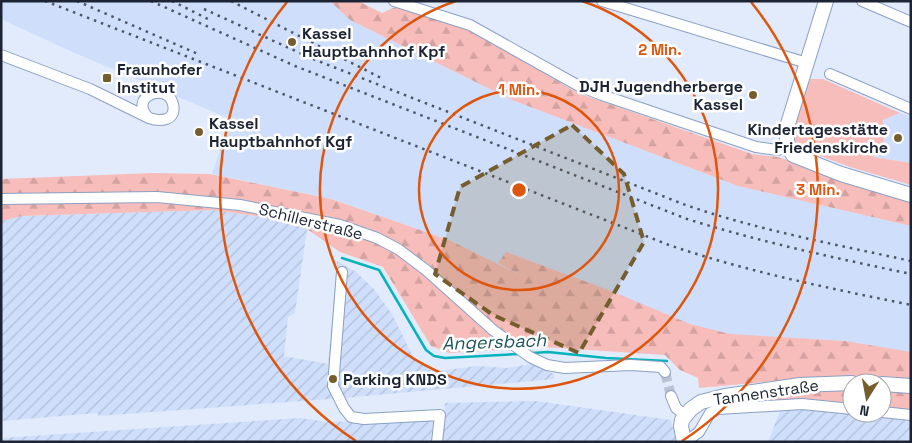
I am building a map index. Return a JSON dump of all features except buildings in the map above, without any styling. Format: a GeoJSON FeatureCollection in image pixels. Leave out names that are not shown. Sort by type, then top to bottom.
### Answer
{"type":"FeatureCollection","features":[{"type":"Feature","properties":{"kind":"street"},"geometry":{"type":"LineString","coordinates":[[602,1],[807,63]]}},
{"type":"Feature","properties":{"kind":"street"},"geometry":{"type":"LineString","coordinates":[[791,150],[786,134],[787,127],[826,1]]}},
{"type":"Feature","properties":{"kind":"street"},"geometry":{"type":"LineString","coordinates":[[862,1],[911,22]]}},
{"type":"Feature","properties":{"kind":"street"},"geometry":{"type":"LineString","coordinates":[[395,2],[470,25],[579,86],[602,95],[756,147],[791,150],[841,174],[911,195]]}},
{"type":"Feature","properties":{"kind":"street"},"geometry":{"type":"LineString","coordinates":[[1,55],[90,89],[149,118]]}},
{"type":"Feature","properties":{"kind":"street"},"geometry":{"type":"LineString","coordinates":[[830,74],[911,110]]}},
{"type":"Feature","properties":{"kind":"street","name":"Schillerstraße"},"geometry":{"type":"LineString","coordinates":[[1,198],[157,197],[240,205],[340,225],[378,238],[398,249],[426,270],[494,330],[530,357],[547,364],[565,368],[631,365],[661,366],[665,372]]}},
{"type":"Feature","properties":{"kind":"street"},"geometry":{"type":"LineString","coordinates":[[342,272],[333,386],[344,408],[351,417],[364,420],[440,415],[438,442]]}},
{"type":"Feature","properties":{"kind":"street","name":"Tannenstraße"},"geometry":{"type":"LineString","coordinates":[[685,415],[695,405],[725,396],[800,385],[842,383]]}},
{"type":"Feature","properties":{"kind":"street"},"geometry":{"type":"LineString","coordinates":[[892,385],[911,386]]}},
{"type":"Feature","properties":{"kind":"street"},"geometry":{"type":"LineString","coordinates":[[671,396],[676,408],[685,415],[681,426],[684,442],[699,432],[710,413],[718,409],[802,404],[842,408]]}},
{"type":"Feature","properties":{"kind":"street"},"geometry":{"type":"LineString","coordinates":[[892,413],[911,415]]}},
{"type":"Feature","properties":{"kind":"highlighted area"},"geometry":{"type":"Polygon","coordinates":[[[572,125],[624,174],[644,242],[579,353],[493,315],[435,274],[460,187],[572,125]]]}},
{"type":"Feature","properties":{"kind":"shaded area"},"geometry":{"type":"Polygon","coordinates":[[[1,1],[330,1],[350,20],[512,100],[738,186],[911,226],[911,381],[892,380],[892,373],[842,373],[842,378],[753,382],[718,361],[624,326],[449,240],[331,199],[212,174],[230,119],[70,51],[1,19],[1,1]]]}},
{"type":"Feature","properties":{"kind":"shaded area","name":"Kindertagesstätte Friedenskirche"},"geometry":{"type":"Polygon","coordinates":[[[900,113],[911,117],[911,163],[872,157],[881,147],[885,135],[883,120],[900,113]]]}},
{"type":"Feature","properties":{"kind":"shaded area"},"geometry":{"type":"Polygon","coordinates":[[[212,210],[264,217],[307,229],[295,313],[288,317],[284,356],[328,364],[337,261],[356,272],[374,289],[392,314],[414,359],[433,372],[476,366],[507,368],[531,364],[554,374],[554,379],[344,398],[98,416],[98,413],[1,421],[1,221],[22,216],[212,210]]]}},
{"type":"Feature","properties":{"kind":"shaded area"},"geometry":{"type":"Polygon","coordinates":[[[536,401],[671,420],[676,442],[442,442],[445,403],[536,401]]]}},
{"type":"Feature","properties":{"kind":"shaded area"},"geometry":{"type":"Polygon","coordinates":[[[809,409],[842,413],[842,423],[892,423],[892,419],[911,421],[911,442],[768,442],[780,411],[809,409]]]}},
{"type":"Feature","properties":{"kind":"shaded area"},"geometry":{"type":"Polygon","coordinates":[[[300,418],[329,422],[433,420],[431,442],[1,442],[1,438],[300,418]]]}},
{"type":"Feature","properties":{"kind":"green space"},"geometry":{"type":"Polygon","coordinates":[[[330,1],[358,1],[382,13],[399,7],[470,30],[578,93],[752,154],[778,157],[911,200],[911,226],[738,186],[512,100],[350,20],[330,1]]]}},
{"type":"Feature","properties":{"kind":"green space"},"geometry":{"type":"Polygon","coordinates":[[[810,79],[823,79],[900,113],[883,120],[884,140],[873,157],[911,163],[911,185],[850,167],[799,148],[796,142],[795,124],[810,79]]]}},
{"type":"Feature","properties":{"kind":"green space"},"geometry":{"type":"Polygon","coordinates":[[[152,173],[210,174],[331,199],[449,240],[526,278],[498,263],[506,252],[611,291],[690,324],[730,334],[845,341],[911,352],[911,381],[892,380],[892,373],[842,373],[842,379],[778,381],[699,388],[698,378],[680,370],[665,355],[544,347],[449,353],[431,346],[383,267],[340,252],[307,229],[264,217],[212,210],[22,216],[1,221],[1,179],[152,173]]]}},
{"type":"Feature","properties":{"kind":"green space"},"geometry":{"type":"Polygon","coordinates":[[[842,389],[842,403],[811,399],[742,403],[741,397],[800,390],[842,389]]]}},
{"type":"Feature","properties":{"kind":"green space"},"geometry":{"type":"Polygon","coordinates":[[[892,391],[911,392],[911,412],[892,409],[892,391]]]}},
{"type":"Feature","properties":{"kind":"waterway","name":"Angersbach"},"geometry":{"type":"LineString","coordinates":[[342,258],[379,270],[426,350],[434,356],[445,358],[519,354]]}},
{"type":"Feature","properties":{"kind":"waterway","name":"Angersbach"},"geometry":{"type":"LineString","coordinates":[[532,353],[548,352],[606,358],[667,361]]}},
{"type":"Feature","properties":{"kind":"tunnel"},"geometry":{"type":"LineString","coordinates":[[665,372],[671,396]]}},
{"type":"Feature","properties":{"kind":"railway"},"geometry":{"type":"LineString","coordinates":[[45,1],[669,245],[699,255],[819,286],[911,305]]}},
{"type":"Feature","properties":{"kind":"railway"},"geometry":{"type":"LineString","coordinates":[[77,1],[198,54]]}},
{"type":"Feature","properties":{"kind":"railway"},"geometry":{"type":"LineString","coordinates":[[151,1],[295,66],[687,219],[826,256],[911,274]]}},
{"type":"Feature","properties":{"kind":"railway"},"geometry":{"type":"LineString","coordinates":[[172,1],[210,20]]}},
{"type":"Feature","properties":{"kind":"railway"},"geometry":{"type":"LineString","coordinates":[[231,1],[383,79]]}},
{"type":"Feature","properties":{"kind":"railway"},"geometry":{"type":"LineString","coordinates":[[204,9],[313,59],[683,204],[767,229],[911,261]]}},
{"type":"Feature","properties":{"kind":"place","name":"Kassel Hauptbahnhof Kpf"},"geometry":{"type":"Point","coordinates":[292,42]}},
{"type":"Feature","properties":{"kind":"place","name":"Fraunhofer Institut"},"geometry":{"type":"Point","coordinates":[107,78]}},
{"type":"Feature","properties":{"kind":"place","name":"DJH Jugendherberge Kassel"},"geometry":{"type":"Point","coordinates":[753,95]}},
{"type":"Feature","properties":{"kind":"place","name":"Kassel Hauptbahnhof Kgf"},"geometry":{"type":"Point","coordinates":[199,132]}},
{"type":"Feature","properties":{"kind":"place","name":"Kindertagesstätte Friedenskirche"},"geometry":{"type":"Point","coordinates":[898,138]}},
{"type":"Feature","properties":{"kind":"place","name":"Parking KNDS"},"geometry":{"type":"Point","coordinates":[333,379]}}]}
